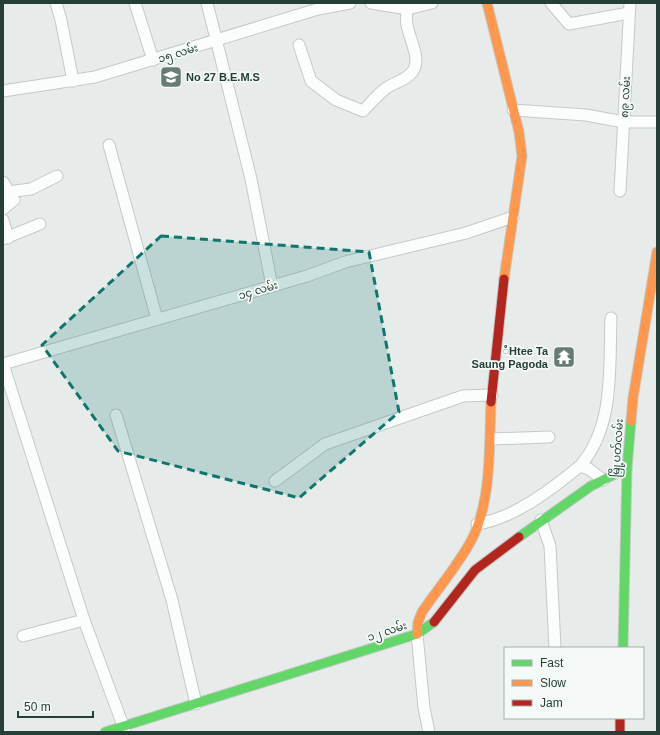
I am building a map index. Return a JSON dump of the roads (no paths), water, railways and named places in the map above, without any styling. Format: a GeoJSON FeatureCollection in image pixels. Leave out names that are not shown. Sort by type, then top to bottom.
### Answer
{"type":"FeatureCollection","features":[{"type":"Feature","properties":{"kind":"main road"},"geometry":{"type":"LineString","coordinates":[[417,634],[418,622],[422,612],[471,541],[484,501],[491,439],[492,395],[500,311],[522,156],[519,132],[487,3]]}},
{"type":"Feature","properties":{"kind":"main road","name":"မြို့ပတ်လမ်း"},"geometry":{"type":"LineString","coordinates":[[623,647],[627,468],[633,398],[657,252]]}},
{"type":"Feature","properties":{"kind":"main road","name":"၁၂ လမ်း"},"geometry":{"type":"LineString","coordinates":[[105,732],[124,729],[196,704],[417,634],[432,624],[475,570],[541,520],[591,486],[627,468]]}},
{"type":"Feature","properties":{"kind":"main road"},"geometry":{"type":"LineString","coordinates":[[620,719],[620,732]]}},
{"type":"Feature","properties":{"kind":"street"},"geometry":{"type":"LineString","coordinates":[[56,3],[61,20],[72,81]]}},
{"type":"Feature","properties":{"kind":"street"},"geometry":{"type":"LineString","coordinates":[[135,3],[153,60]]}},
{"type":"Feature","properties":{"kind":"street"},"geometry":{"type":"LineString","coordinates":[[207,3],[251,180],[272,286]]}},
{"type":"Feature","properties":{"kind":"street","name":"၁၅ လမ်း"},"geometry":{"type":"LineString","coordinates":[[3,91],[95,77],[318,9],[350,3]]}},
{"type":"Feature","properties":{"kind":"street"},"geometry":{"type":"LineString","coordinates":[[371,3],[408,9],[432,3]]}},
{"type":"Feature","properties":{"kind":"street"},"geometry":{"type":"LineString","coordinates":[[551,3],[569,24],[630,8]]}},
{"type":"Feature","properties":{"kind":"street","name":"၈၉ လမ်း"},"geometry":{"type":"LineString","coordinates":[[620,191],[630,8]]}},
{"type":"Feature","properties":{"kind":"street"},"geometry":{"type":"LineString","coordinates":[[299,45],[311,81],[336,100],[363,111],[385,89],[409,76],[416,65],[416,58],[405,20],[408,9]]}},
{"type":"Feature","properties":{"kind":"street"},"geometry":{"type":"LineString","coordinates":[[513,110],[586,115],[624,122],[657,122]]}},
{"type":"Feature","properties":{"kind":"street"},"geometry":{"type":"LineString","coordinates":[[109,145],[157,319]]}},
{"type":"Feature","properties":{"kind":"street"},"geometry":{"type":"LineString","coordinates":[[7,196],[15,191],[31,189],[58,176]]}},
{"type":"Feature","properties":{"kind":"street"},"geometry":{"type":"LineString","coordinates":[[3,182],[7,196],[14,200],[3,209]]}},
{"type":"Feature","properties":{"kind":"street","name":"၁၄ လမ်း"},"geometry":{"type":"LineString","coordinates":[[3,364],[272,286],[353,260],[466,233],[513,217]]}},
{"type":"Feature","properties":{"kind":"street"},"geometry":{"type":"LineString","coordinates":[[3,220],[6,238],[40,224]]}},
{"type":"Feature","properties":{"kind":"street"},"geometry":{"type":"LineString","coordinates":[[477,524],[491,522],[527,504],[559,483],[580,466],[589,456],[604,422],[609,374],[611,318]]}},
{"type":"Feature","properties":{"kind":"street"},"geometry":{"type":"LineString","coordinates":[[3,364],[84,620],[124,729]]}},
{"type":"Feature","properties":{"kind":"street"},"geometry":{"type":"LineString","coordinates":[[275,481],[325,444],[463,396],[492,395]]}},
{"type":"Feature","properties":{"kind":"street"},"geometry":{"type":"LineString","coordinates":[[116,415],[172,600],[196,704]]}},
{"type":"Feature","properties":{"kind":"street"},"geometry":{"type":"LineString","coordinates":[[491,439],[549,438]]}},
{"type":"Feature","properties":{"kind":"street"},"geometry":{"type":"LineString","coordinates":[[580,466],[589,469],[603,480]]}},
{"type":"Feature","properties":{"kind":"street"},"geometry":{"type":"LineString","coordinates":[[541,520],[550,546],[555,647]]}},
{"type":"Feature","properties":{"kind":"street"},"geometry":{"type":"LineString","coordinates":[[23,636],[84,620]]}},
{"type":"Feature","properties":{"kind":"street"},"geometry":{"type":"LineString","coordinates":[[417,634],[424,708],[429,732]]}},
{"type":"Feature","properties":{"kind":"place","name":"No 27 B.E.M.S"},"geometry":{"type":"Point","coordinates":[171,77]}},
{"type":"Feature","properties":{"kind":"place","name":"ံHtee Ta Saung Pagoda"},"geometry":{"type":"Point","coordinates":[564,357]}}]}
